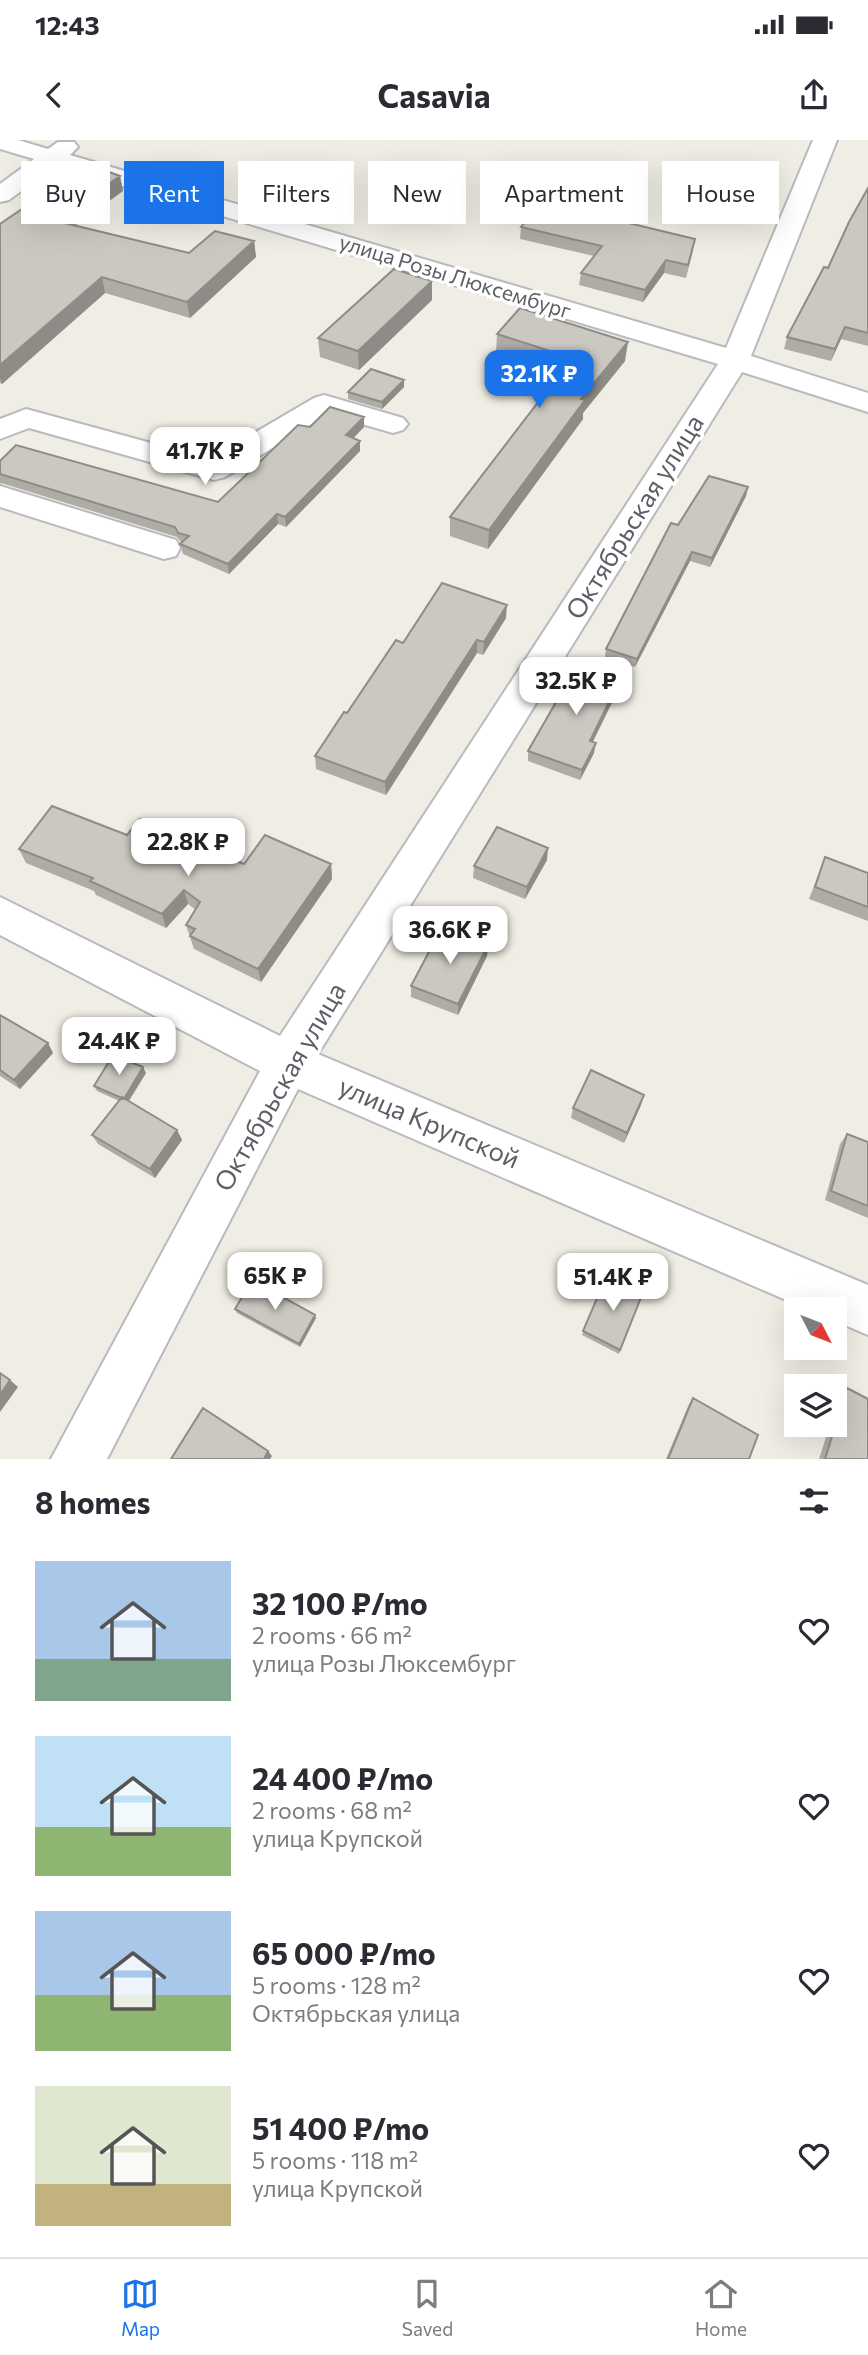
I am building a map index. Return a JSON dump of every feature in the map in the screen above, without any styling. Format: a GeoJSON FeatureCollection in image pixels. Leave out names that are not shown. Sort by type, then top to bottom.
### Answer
{"type":"FeatureCollection","features":[{"type":"Feature","properties":{"kind":"street"},"geometry":{"type":"LineString","coordinates":[[0,195],[75,140]]}},
{"type":"Feature","properties":{"kind":"street","name":"Октябрьская улица"},"geometry":{"type":"LineString","coordinates":[[78,1459],[288,1063],[735,360],[825,140]]}},
{"type":"Feature","properties":{"kind":"street","name":"улица Розы Люксембург"},"geometry":{"type":"LineString","coordinates":[[0,142],[735,360],[868,403]]}},
{"type":"Feature","properties":{"kind":"street"},"geometry":{"type":"LineString","coordinates":[[0,430],[26,418],[214,470],[324,404],[393,424]]}},
{"type":"Feature","properties":{"kind":"street"},"geometry":{"type":"LineString","coordinates":[[0,496],[164,548]]}},
{"type":"Feature","properties":{"kind":"street","name":"улица Крупской"},"geometry":{"type":"LineString","coordinates":[[0,915],[288,1063],[868,1310]]}},
{"type":"Feature","properties":{"kind":"building"},"geometry":{"type":"Polygon","coordinates":[[[110,172],[120,176],[110,183],[110,172]]]}},
{"type":"Feature","properties":{"kind":"building"},"geometry":{"type":"Polygon","coordinates":[[[868,188],[868,333],[845,327],[835,349],[787,337],[824,267],[828,268],[868,188]]]}},
{"type":"Feature","properties":{"kind":"building"},"geometry":{"type":"Polygon","coordinates":[[[21,210],[21,224],[68,224],[189,253],[215,231],[254,241],[187,302],[102,277],[0,365],[0,224],[21,210]]]}},
{"type":"Feature","properties":{"kind":"building"},"geometry":{"type":"Polygon","coordinates":[[[523,224],[633,224],[695,239],[688,265],[666,260],[645,290],[581,273],[602,246],[521,227],[523,224]]]}},
{"type":"Feature","properties":{"kind":"building"},"geometry":{"type":"Polygon","coordinates":[[[394,269],[432,281],[358,351],[318,338],[394,269]]]}},
{"type":"Feature","properties":{"kind":"building"},"geometry":{"type":"Polygon","coordinates":[[[520,308],[628,342],[581,399],[585,400],[489,530],[450,517],[572,358],[497,334],[520,308]]]}},
{"type":"Feature","properties":{"kind":"building"},"geometry":{"type":"Polygon","coordinates":[[[371,369],[404,380],[382,402],[348,392],[371,369]]]}},
{"type":"Feature","properties":{"kind":"building"},"geometry":{"type":"Polygon","coordinates":[[[330,407],[364,417],[346,435],[360,441],[285,517],[277,514],[228,564],[180,544],[189,536],[178,533],[175,527],[0,474],[0,461],[16,445],[218,502],[298,425],[310,427],[330,407]]]}},
{"type":"Feature","properties":{"kind":"building"},"geometry":{"type":"Polygon","coordinates":[[[709,476],[748,487],[712,558],[692,552],[637,659],[606,649],[671,523],[678,525],[709,476]]]}},
{"type":"Feature","properties":{"kind":"building"},"geometry":{"type":"Polygon","coordinates":[[[442,583],[507,605],[484,642],[477,640],[385,782],[315,756],[396,640],[403,643],[442,583]]]}},
{"type":"Feature","properties":{"kind":"building"},"geometry":{"type":"Polygon","coordinates":[[[579,662],[622,675],[590,741],[596,743],[582,770],[528,751],[579,662]]]}},
{"type":"Feature","properties":{"kind":"building"},"geometry":{"type":"Polygon","coordinates":[[[52,806],[127,835],[140,819],[244,864],[265,835],[331,864],[258,969],[190,936],[195,929],[186,925],[200,902],[184,890],[162,914],[90,881],[93,878],[19,849],[52,806]]]}},
{"type":"Feature","properties":{"kind":"building"},"geometry":{"type":"Polygon","coordinates":[[[497,827],[548,848],[527,887],[474,866],[497,827]]]}},
{"type":"Feature","properties":{"kind":"building"},"geometry":{"type":"Polygon","coordinates":[[[825,857],[868,873],[868,907],[815,887],[825,857]]]}},
{"type":"Feature","properties":{"kind":"building"},"geometry":{"type":"Polygon","coordinates":[[[442,927],[488,945],[458,1004],[411,986],[442,927]]]}},
{"type":"Feature","properties":{"kind":"building"},"geometry":{"type":"Polygon","coordinates":[[[0,1015],[48,1043],[14,1080],[0,1070],[0,1015]]]}},
{"type":"Feature","properties":{"kind":"building"},"geometry":{"type":"Polygon","coordinates":[[[113,1055],[143,1067],[124,1099],[94,1086],[113,1055]]]}},
{"type":"Feature","properties":{"kind":"building"},"geometry":{"type":"Polygon","coordinates":[[[591,1070],[644,1095],[627,1133],[573,1108],[591,1070]]]}},
{"type":"Feature","properties":{"kind":"building"},"geometry":{"type":"Polygon","coordinates":[[[122,1097],[177,1130],[150,1169],[92,1135],[122,1097]]]}},
{"type":"Feature","properties":{"kind":"building"},"geometry":{"type":"Polygon","coordinates":[[[847,1134],[868,1142],[868,1206],[831,1191],[847,1134]]]}},
{"type":"Feature","properties":{"kind":"building"},"geometry":{"type":"Polygon","coordinates":[[[606,1277],[642,1295],[620,1350],[583,1331],[606,1277]]]}},
{"type":"Feature","properties":{"kind":"building"},"geometry":{"type":"Polygon","coordinates":[[[252,1280],[315,1315],[299,1344],[235,1309],[252,1280]]]}},
{"type":"Feature","properties":{"kind":"building"},"geometry":{"type":"Polygon","coordinates":[[[0,1373],[10,1380],[0,1395],[0,1373]]]}},
{"type":"Feature","properties":{"kind":"building"},"geometry":{"type":"Polygon","coordinates":[[[847,1388],[868,1399],[868,1459],[825,1459],[832,1437],[847,1437],[847,1388]]]}},
{"type":"Feature","properties":{"kind":"building"},"geometry":{"type":"Polygon","coordinates":[[[693,1398],[758,1435],[749,1459],[668,1459],[693,1398]]]}},
{"type":"Feature","properties":{"kind":"building"},"geometry":{"type":"Polygon","coordinates":[[[203,1408],[268,1451],[264,1459],[171,1459],[203,1408]]]}}]}
